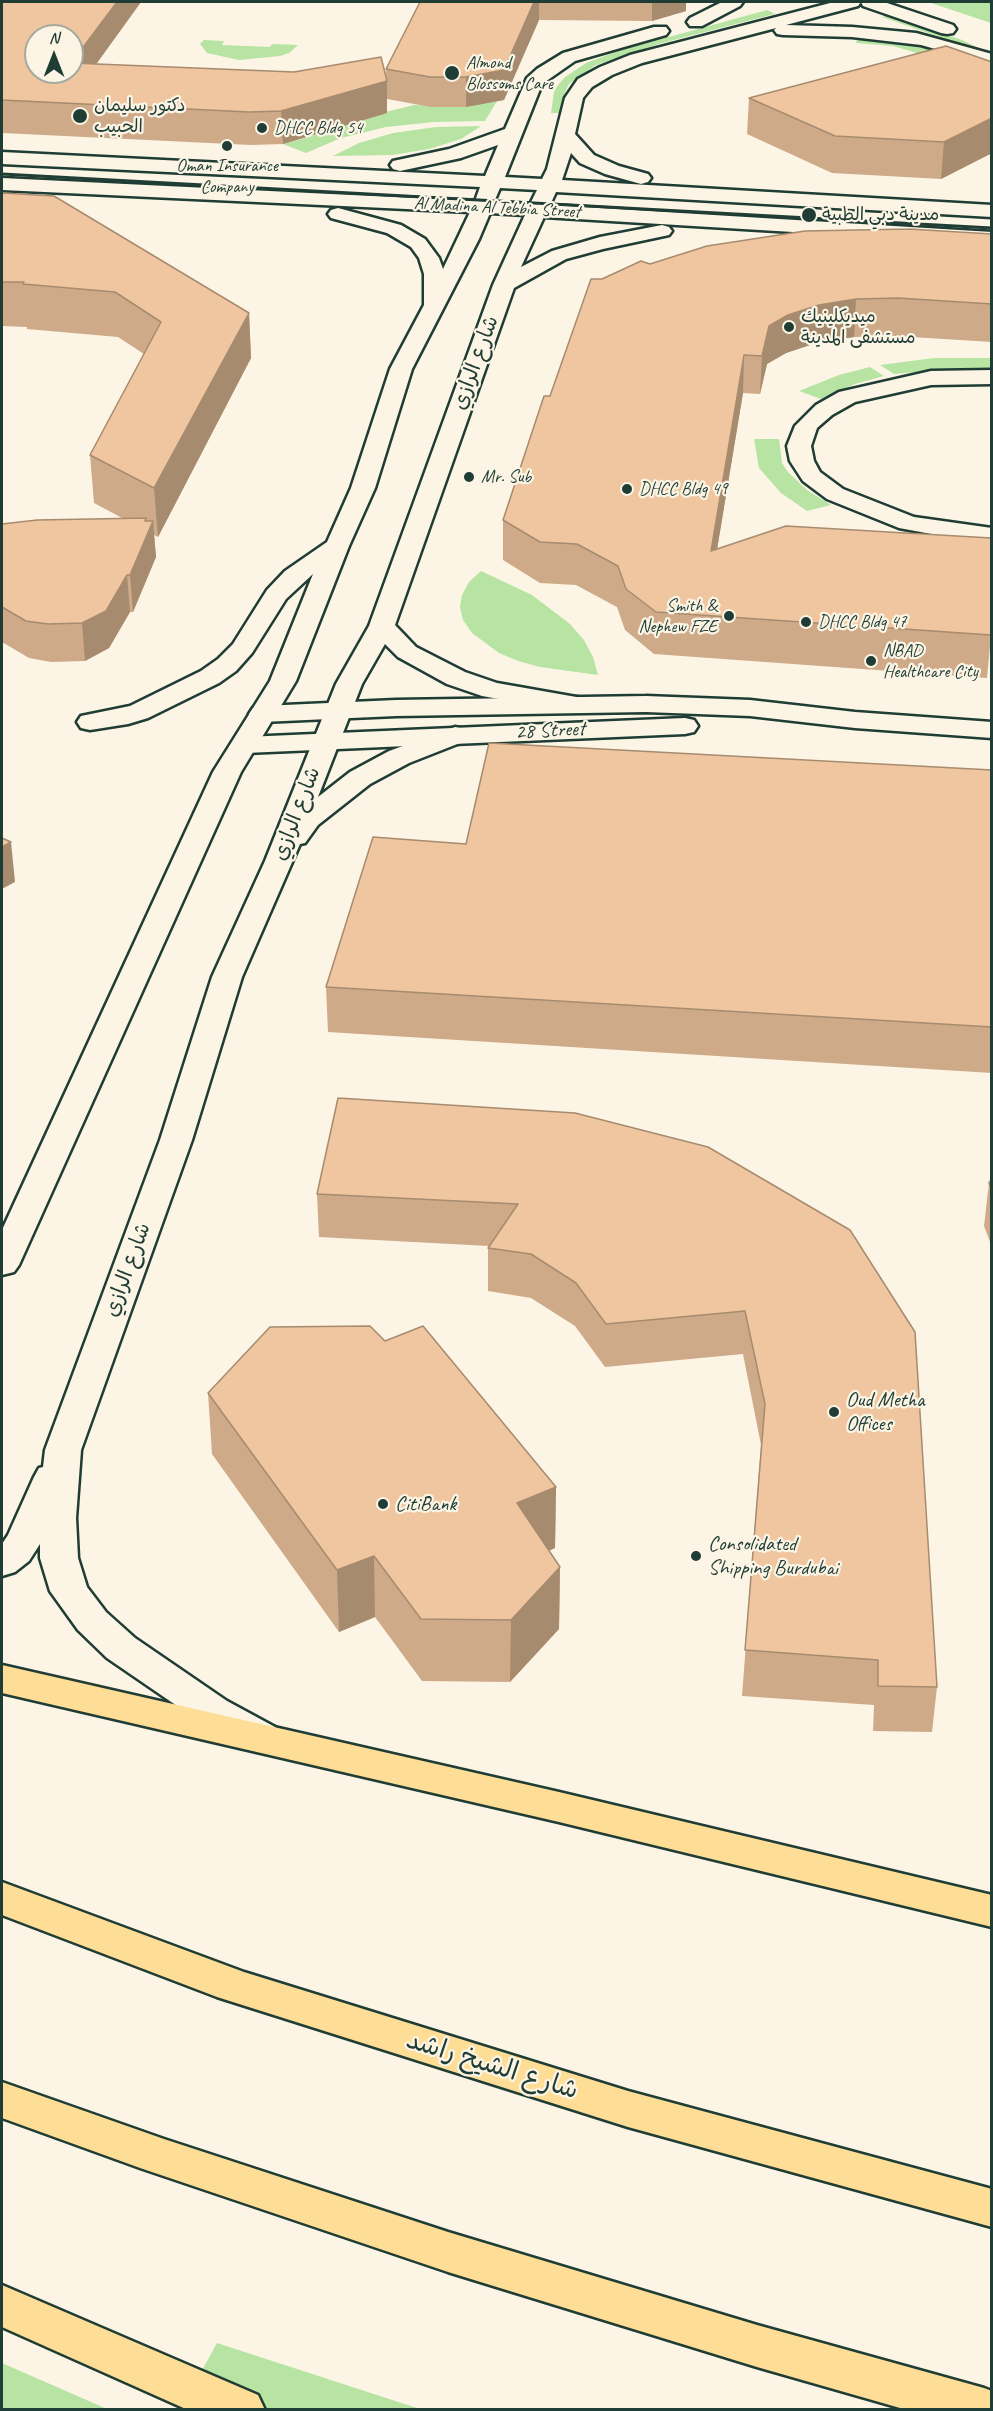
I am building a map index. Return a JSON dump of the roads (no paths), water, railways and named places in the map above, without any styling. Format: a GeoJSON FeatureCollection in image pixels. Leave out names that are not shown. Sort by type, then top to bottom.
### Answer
{"type":"FeatureCollection","features":[{"type":"Feature","properties":{"kind":"highway"},"geometry":{"type":"LineString","coordinates":[[2,1679],[992,1911]]}},
{"type":"Feature","properties":{"kind":"highway","name":"شارع الشيخ راشد"},"geometry":{"type":"LineString","coordinates":[[2,1898],[232,1984],[594,2098],[992,2208]]}},
{"type":"Feature","properties":{"kind":"highway"},"geometry":{"type":"LineString","coordinates":[[2,2100],[156,2156],[459,2256],[757,2346],[984,2409]]}},
{"type":"Feature","properties":{"kind":"highway"},"geometry":{"type":"LineString","coordinates":[[2,2305],[241,2409]]}},
{"type":"Feature","properties":{"kind":"street","name":"شارع الرازي"},"geometry":{"type":"LineString","coordinates":[[265,1739],[213,1711],[121,1648],[92,1621],[69,1591],[59,1558],[57,1518],[63,1450],[177,1140],[227,977],[279,861],[349,684],[382,626],[520,242],[557,169],[574,98],[585,83],[606,71],[636,59],[823,4],[852,2]]}},
{"type":"Feature","properties":{"kind":"street"},"geometry":{"type":"LineString","coordinates":[[869,2],[992,44]]}},
{"type":"Feature","properties":{"kind":"street"},"geometry":{"type":"LineString","coordinates":[[823,4],[923,40],[992,60]]}},
{"type":"Feature","properties":{"kind":"street"},"geometry":{"type":"LineString","coordinates":[[2,1265],[227,772],[283,681],[337,546],[363,488],[401,369],[469,239],[534,82],[554,65],[588,50],[696,22],[741,5]]}},
{"type":"Feature","properties":{"kind":"street"},"geometry":{"type":"LineString","coordinates":[[734,32],[842,31],[923,40]]}},
{"type":"Feature","properties":{"kind":"street"},"geometry":{"type":"LineString","coordinates":[[334,176],[454,154],[513,133]]}},
{"type":"Feature","properties":{"kind":"street"},"geometry":{"type":"LineString","coordinates":[[565,135],[587,159],[612,171],[722,196]]}},
{"type":"Feature","properties":{"kind":"street","name":"Al Madina Al Tebbia Street"},"geometry":{"type":"LineString","coordinates":[[2,158],[334,176],[494,182],[992,211]]}},
{"type":"Feature","properties":{"kind":"street","name":"Al Madina Al Tebbia Street"},"geometry":{"type":"LineString","coordinates":[[2,184],[482,207],[992,238]]}},
{"type":"Feature","properties":{"kind":"street"},"geometry":{"type":"LineString","coordinates":[[243,194],[356,217],[394,229],[417,243],[429,258],[434,274],[434,305]]}},
{"type":"Feature","properties":{"kind":"street"},"geometry":{"type":"LineString","coordinates":[[504,285],[559,255],[600,243],[724,222]]}},
{"type":"Feature","properties":{"kind":"street"},"geometry":{"type":"LineString","coordinates":[[992,377],[931,378],[892,384],[848,397],[824,410],[809,423],[803,431],[799,446],[802,461],[811,476],[834,494],[908,523],[992,535]]}},
{"type":"Feature","properties":{"kind":"street"},"geometry":{"type":"LineString","coordinates":[[90,722],[119,718],[139,712],[210,677],[227,665],[243,648],[276,595],[294,576],[337,546]]}},
{"type":"Feature","properties":{"kind":"street"},"geometry":{"type":"LineString","coordinates":[[382,626],[407,652],[456,678],[491,690],[573,704]]}},
{"type":"Feature","properties":{"kind":"street","name":"28 Street"},"geometry":{"type":"LineString","coordinates":[[262,714],[573,704],[750,708],[855,720],[992,730]]}},
{"type":"Feature","properties":{"kind":"street","name":"28 Street"},"geometry":{"type":"LineString","coordinates":[[245,745],[656,726],[793,726],[855,720]]}},
{"type":"Feature","properties":{"kind":"street"},"geometry":{"type":"LineString","coordinates":[[279,861],[308,819],[360,778],[399,757],[455,735]]}},
{"type":"Feature","properties":{"kind":"street"},"geometry":{"type":"LineString","coordinates":[[2,1563],[16,1551],[26,1536],[63,1450]]}},
{"type":"Feature","properties":{"kind":"railway"},"geometry":{"type":"LineString","coordinates":[[2,174],[992,228]]}},
{"type":"Feature","properties":{"kind":"place","name":"Almond Blossoms Care"},"geometry":{"type":"Point","coordinates":[452,73]}},
{"type":"Feature","properties":{"kind":"place","name":"دكتور سليمان الحبيب"},"geometry":{"type":"Point","coordinates":[80,116]}},
{"type":"Feature","properties":{"kind":"place","name":"DHCC Bldg 54"},"geometry":{"type":"Point","coordinates":[262,128]}},
{"type":"Feature","properties":{"kind":"place","name":"Oman Insurance Company"},"geometry":{"type":"Point","coordinates":[227,146]}},
{"type":"Feature","properties":{"kind":"place","name":"مدينة دبي الطبية"},"geometry":{"type":"Point","coordinates":[809,215]}},
{"type":"Feature","properties":{"kind":"place","name":"ميديكلينيك مستشفى المدينة"},"geometry":{"type":"Point","coordinates":[789,327]}},
{"type":"Feature","properties":{"kind":"place","name":"Mr. Sub"},"geometry":{"type":"Point","coordinates":[469,477]}},
{"type":"Feature","properties":{"kind":"place","name":"DHCC Bldg 49"},"geometry":{"type":"Point","coordinates":[627,489]}},
{"type":"Feature","properties":{"kind":"place","name":"Smith & Nephew FZE"},"geometry":{"type":"Point","coordinates":[729,616]}},
{"type":"Feature","properties":{"kind":"place","name":"DHCC Bldg 47"},"geometry":{"type":"Point","coordinates":[806,622]}},
{"type":"Feature","properties":{"kind":"place","name":"NBAD Healthcare City"},"geometry":{"type":"Point","coordinates":[871,661]}},
{"type":"Feature","properties":{"kind":"place","name":"Oud Metha Offices"},"geometry":{"type":"Point","coordinates":[834,1412]}},
{"type":"Feature","properties":{"kind":"place","name":"CitiBank"},"geometry":{"type":"Point","coordinates":[383,1504]}},
{"type":"Feature","properties":{"kind":"place","name":"Consolidated Shipping Burdubai"},"geometry":{"type":"Point","coordinates":[696,1556]}}]}
